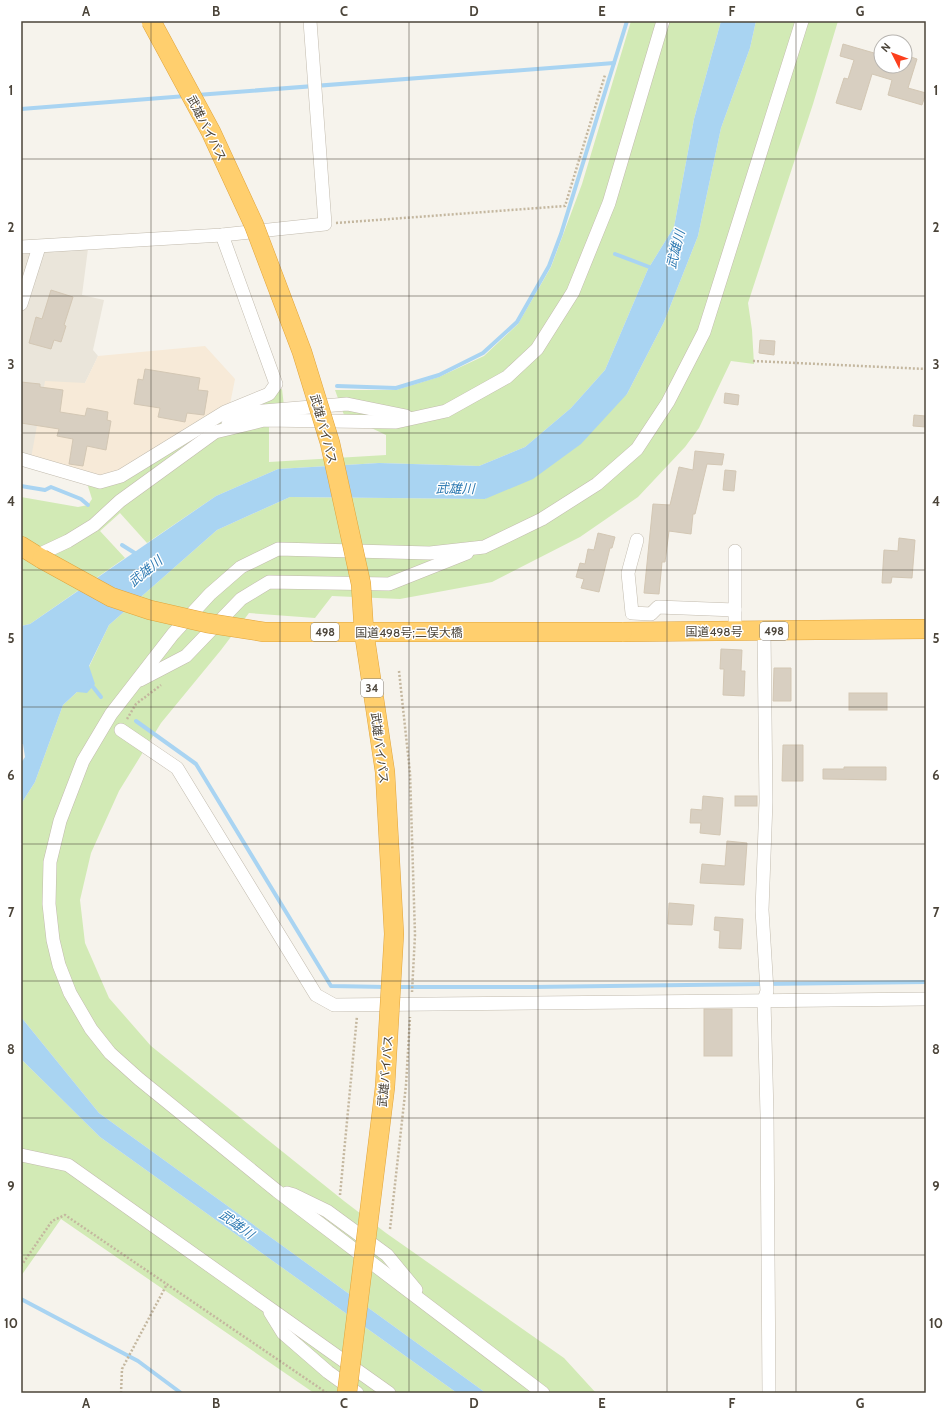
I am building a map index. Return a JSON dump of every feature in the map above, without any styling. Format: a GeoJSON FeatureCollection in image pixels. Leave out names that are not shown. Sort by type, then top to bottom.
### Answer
{"type":"FeatureCollection","features":[{"type":"Feature","properties":{"kind":"highway","name":"武雄バイパス"},"geometry":{"type":"LineString","coordinates":[[152,21],[211,132],[254,225],[302,352],[330,443],[360,577],[364,632],[385,772],[394,934],[385,1088],[347,1393]]}},
{"type":"Feature","properties":{"kind":"highway","name":"国道498号;二俣大橋"},"geometry":{"type":"LineString","coordinates":[[29,552],[111,597],[150,610],[207,623],[264,632],[622,632]]}},
{"type":"Feature","properties":{"kind":"highway","name":"国道498号"},"geometry":{"type":"LineString","coordinates":[[622,632],[926,629]]}},
{"type":"Feature","properties":{"kind":"street"},"geometry":{"type":"LineString","coordinates":[[21,247],[222,235],[326,224],[310,21]]}},
{"type":"Feature","properties":{"kind":"street"},"geometry":{"type":"LineString","coordinates":[[215,432],[264,420],[396,422],[446,411],[507,377],[537,349],[573,292],[609,202],[663,21]]}},
{"type":"Feature","properties":{"kind":"street"},"geometry":{"type":"LineString","coordinates":[[136,682],[186,656],[242,599],[269,582],[389,584],[484,547],[542,519],[597,484],[637,448],[668,402],[704,332],[802,21]]}},
{"type":"Feature","properties":{"kind":"street"},"geometry":{"type":"LineString","coordinates":[[29,552],[68,541],[94,524],[120,501],[250,406],[269,394],[276,384],[222,235]]}},
{"type":"Feature","properties":{"kind":"street"},"geometry":{"type":"LineString","coordinates":[[21,304],[39,246]]}},
{"type":"Feature","properties":{"kind":"street"},"geometry":{"type":"LineString","coordinates":[[21,459],[100,482],[121,476],[225,412],[250,406],[347,404],[414,418]]}},
{"type":"Feature","properties":{"kind":"street"},"geometry":{"type":"LineString","coordinates":[[638,540],[628,572],[632,613],[651,614],[658,608],[735,610]]}},
{"type":"Feature","properties":{"kind":"street"},"geometry":{"type":"LineString","coordinates":[[484,547],[430,553],[278,549],[241,568],[210,594],[173,634],[111,714],[84,761],[60,820],[50,862],[48,904],[53,940],[59,965],[70,993],[91,1029],[110,1053],[139,1079],[277,1191],[543,1393]]}},
{"type":"Feature","properties":{"kind":"street"},"geometry":{"type":"LineString","coordinates":[[735,551],[735,631]]}},
{"type":"Feature","properties":{"kind":"street"},"geometry":{"type":"LineString","coordinates":[[764,631],[766,801],[762,910],[766,972],[769,1393]]}},
{"type":"Feature","properties":{"kind":"street"},"geometry":{"type":"LineString","coordinates":[[121,730],[177,768],[316,995],[334,1005],[765,996],[926,999]]}},
{"type":"Feature","properties":{"kind":"street"},"geometry":{"type":"LineString","coordinates":[[21,1155],[68,1165],[389,1393]]}},
{"type":"Feature","properties":{"kind":"street"},"geometry":{"type":"LineString","coordinates":[[266,1306],[283,1332],[328,1372],[358,1393]]}},
{"type":"Feature","properties":{"kind":"path"},"geometry":{"type":"LineString","coordinates":[[326,224],[565,206],[605,75]]}},
{"type":"Feature","properties":{"kind":"path"},"geometry":{"type":"LineString","coordinates":[[753,361],[926,369]]}},
{"type":"Feature","properties":{"kind":"path"},"geometry":{"type":"LineString","coordinates":[[390,1229],[406,1085],[415,935],[410,773],[399,671]]}},
{"type":"Feature","properties":{"kind":"path"},"geometry":{"type":"LineString","coordinates":[[121,730],[136,704],[166,680]]}},
{"type":"Feature","properties":{"kind":"path"},"geometry":{"type":"LineString","coordinates":[[340,1195],[359,1004]]}},
{"type":"Feature","properties":{"kind":"path"},"geometry":{"type":"LineString","coordinates":[[21,1266],[52,1221],[65,1215],[327,1393]]}},
{"type":"Feature","properties":{"kind":"path"},"geometry":{"type":"LineString","coordinates":[[121,1393],[122,1369],[168,1284]]}},
{"type":"Feature","properties":{"kind":"shaded area"},"geometry":{"type":"Polygon","coordinates":[[[89,241],[82,295],[104,300],[93,350],[98,356],[85,383],[30,464],[21,463],[21,243],[89,241]]]}},
{"type":"Feature","properties":{"kind":"shaded area"},"geometry":{"type":"Polygon","coordinates":[[[205,346],[235,379],[230,404],[120,471],[87,483],[30,464],[45,381],[85,383],[98,356],[205,346]]]}},
{"type":"Feature","properties":{"kind":"green space"},"geometry":{"type":"Polygon","coordinates":[[[631,21],[721,21],[694,119],[674,227],[648,269],[605,370],[571,408],[525,447],[479,466],[379,463],[278,469],[216,496],[147,543],[120,513],[100,531],[125,558],[30,624],[21,626],[21,497],[78,507],[88,505],[92,499],[87,483],[120,471],[230,404],[282,389],[285,415],[269,424],[269,462],[386,455],[386,435],[344,415],[335,390],[396,390],[439,377],[484,356],[518,324],[551,267],[582,184],[631,21]]]}},
{"type":"Feature","properties":{"kind":"green space"},"geometry":{"type":"Polygon","coordinates":[[[756,21],[838,21],[813,104],[748,303],[752,330],[754,364],[731,361],[699,428],[685,447],[638,497],[580,537],[492,582],[400,599],[332,596],[315,618],[249,613],[221,650],[161,723],[119,791],[91,853],[80,900],[85,943],[109,998],[151,1046],[386,1233],[564,1358],[596,1393],[486,1393],[99,1113],[21,1017],[21,804],[35,782],[63,705],[77,692],[109,625],[217,530],[290,497],[485,499],[627,394],[664,322],[698,236],[721,128],[750,48],[756,21]]]}},
{"type":"Feature","properties":{"kind":"green space"},"geometry":{"type":"Polygon","coordinates":[[[21,1059],[100,1137],[457,1393],[314,1393],[61,1219],[21,1276],[21,1059]]]}},
{"type":"Feature","properties":{"kind":"water","name":"武雄川"},"geometry":{"type":"Polygon","coordinates":[[[721,21],[756,21],[750,48],[721,128],[698,236],[664,322],[627,394],[581,444],[533,479],[485,499],[290,497],[217,530],[109,625],[89,666],[95,684],[87,693],[77,692],[63,705],[35,782],[21,804],[21,763],[25,757],[23,744],[21,744],[21,626],[30,624],[216,496],[278,469],[379,463],[479,466],[525,447],[571,408],[605,370],[648,269],[674,227],[694,119],[721,21]]]}},
{"type":"Feature","properties":{"kind":"water","name":"武雄川"},"geometry":{"type":"Polygon","coordinates":[[[21,1017],[99,1113],[486,1393],[457,1393],[100,1137],[21,1059],[21,1017]]]}},
{"type":"Feature","properties":{"kind":"building"},"geometry":{"type":"Polygon","coordinates":[[[843,44],[873,53],[873,74],[912,74],[908,88],[926,93],[922,105],[888,95],[892,80],[872,74],[861,110],[836,103],[844,78],[848,79],[854,60],[840,56],[843,44]]]}},
{"type":"Feature","properties":{"kind":"building"},"geometry":{"type":"Polygon","coordinates":[[[913,58],[917,59],[913,72],[913,58]]]}},
{"type":"Feature","properties":{"kind":"building"},"geometry":{"type":"Polygon","coordinates":[[[51,290],[73,297],[64,325],[66,326],[61,342],[54,340],[51,349],[29,343],[36,317],[42,319],[51,290]]]}},
{"type":"Feature","properties":{"kind":"building"},"geometry":{"type":"Polygon","coordinates":[[[760,340],[775,341],[774,355],[759,353],[760,340]]]}},
{"type":"Feature","properties":{"kind":"building"},"geometry":{"type":"Polygon","coordinates":[[[145,369],[200,378],[198,390],[208,391],[204,415],[187,413],[185,422],[158,417],[160,408],[134,404],[138,379],[143,380],[145,369]]]}},
{"type":"Feature","properties":{"kind":"building"},"geometry":{"type":"Polygon","coordinates":[[[21,382],[40,384],[40,387],[63,390],[60,412],[85,416],[87,408],[108,412],[107,420],[111,421],[106,450],[87,446],[83,466],[69,464],[73,439],[57,436],[59,429],[21,423],[21,382]]]}},
{"type":"Feature","properties":{"kind":"building"},"geometry":{"type":"Polygon","coordinates":[[[725,393],[739,395],[738,405],[724,403],[725,393]]]}},
{"type":"Feature","properties":{"kind":"building"},"geometry":{"type":"Polygon","coordinates":[[[914,415],[926,416],[926,427],[913,426],[914,415]]]}},
{"type":"Feature","properties":{"kind":"building"},"geometry":{"type":"Polygon","coordinates":[[[695,451],[724,454],[722,465],[707,464],[695,514],[693,514],[691,534],[669,531],[665,562],[662,562],[659,594],[644,593],[653,504],[670,505],[679,467],[693,470],[695,451]]]}},
{"type":"Feature","properties":{"kind":"building"},"geometry":{"type":"Polygon","coordinates":[[[725,470],[736,471],[734,491],[723,490],[725,470]]]}},
{"type":"Feature","properties":{"kind":"building"},"geometry":{"type":"Polygon","coordinates":[[[598,533],[615,537],[612,548],[610,548],[599,592],[581,588],[584,579],[576,577],[580,563],[585,564],[588,549],[594,550],[598,533]]]}},
{"type":"Feature","properties":{"kind":"building"},"geometry":{"type":"Polygon","coordinates":[[[899,538],[915,540],[912,578],[892,577],[891,583],[882,583],[884,550],[898,551],[899,538]]]}},
{"type":"Feature","properties":{"kind":"building"},"geometry":{"type":"Polygon","coordinates":[[[721,649],[742,650],[741,671],[745,671],[744,696],[723,695],[724,669],[720,669],[721,649]]]}},
{"type":"Feature","properties":{"kind":"building"},"geometry":{"type":"Polygon","coordinates":[[[774,668],[791,668],[791,701],[773,701],[774,668]]]}},
{"type":"Feature","properties":{"kind":"building"},"geometry":{"type":"Polygon","coordinates":[[[849,693],[887,693],[887,710],[849,710],[849,693]]]}},
{"type":"Feature","properties":{"kind":"building"},"geometry":{"type":"Polygon","coordinates":[[[783,745],[803,745],[803,781],[782,781],[783,745]]]}},
{"type":"Feature","properties":{"kind":"building"},"geometry":{"type":"Polygon","coordinates":[[[844,767],[886,767],[886,780],[823,779],[823,769],[844,769],[844,767]]]}},
{"type":"Feature","properties":{"kind":"building"},"geometry":{"type":"Polygon","coordinates":[[[703,796],[723,798],[720,835],[700,833],[701,823],[690,823],[691,809],[702,810],[703,796]]]}},
{"type":"Feature","properties":{"kind":"building"},"geometry":{"type":"Polygon","coordinates":[[[735,796],[757,796],[757,806],[735,806],[735,796]]]}},
{"type":"Feature","properties":{"kind":"building"},"geometry":{"type":"Polygon","coordinates":[[[727,841],[747,843],[744,885],[700,883],[702,864],[725,866],[727,841]]]}},
{"type":"Feature","properties":{"kind":"building"},"geometry":{"type":"Polygon","coordinates":[[[669,903],[694,905],[692,925],[668,924],[669,903]]]}},
{"type":"Feature","properties":{"kind":"building"},"geometry":{"type":"Polygon","coordinates":[[[715,917],[743,919],[741,949],[719,948],[720,931],[714,930],[715,917]]]}},
{"type":"Feature","properties":{"kind":"building"},"geometry":{"type":"Polygon","coordinates":[[[704,1009],[732,1009],[732,1056],[704,1056],[704,1009]]]}},
{"type":"Feature","properties":{"kind":"waterway"},"geometry":{"type":"LineString","coordinates":[[337,386],[396,388],[439,375],[483,353],[517,322],[549,266],[561,234],[627,21]]}},
{"type":"Feature","properties":{"kind":"waterway"},"geometry":{"type":"LineString","coordinates":[[197,95],[614,63]]}},
{"type":"Feature","properties":{"kind":"waterway"},"geometry":{"type":"LineString","coordinates":[[21,109],[186,96]]}},
{"type":"Feature","properties":{"kind":"waterway"},"geometry":{"type":"LineString","coordinates":[[615,254],[652,268]]}},
{"type":"Feature","properties":{"kind":"waterway"},"geometry":{"type":"LineString","coordinates":[[21,486],[45,490],[51,487],[81,499],[88,505]]}},
{"type":"Feature","properties":{"kind":"waterway"},"geometry":{"type":"LineString","coordinates":[[122,545],[138,555]]}},
{"type":"Feature","properties":{"kind":"waterway"},"geometry":{"type":"LineString","coordinates":[[90,683],[101,697]]}},
{"type":"Feature","properties":{"kind":"waterway"},"geometry":{"type":"LineString","coordinates":[[136,721],[196,764],[331,986],[386,987]]}},
{"type":"Feature","properties":{"kind":"waterway"},"geometry":{"type":"LineString","coordinates":[[396,987],[532,987],[926,982]]}},
{"type":"Feature","properties":{"kind":"waterway"},"geometry":{"type":"LineString","coordinates":[[21,1299],[138,1361],[181,1393]]}}]}
